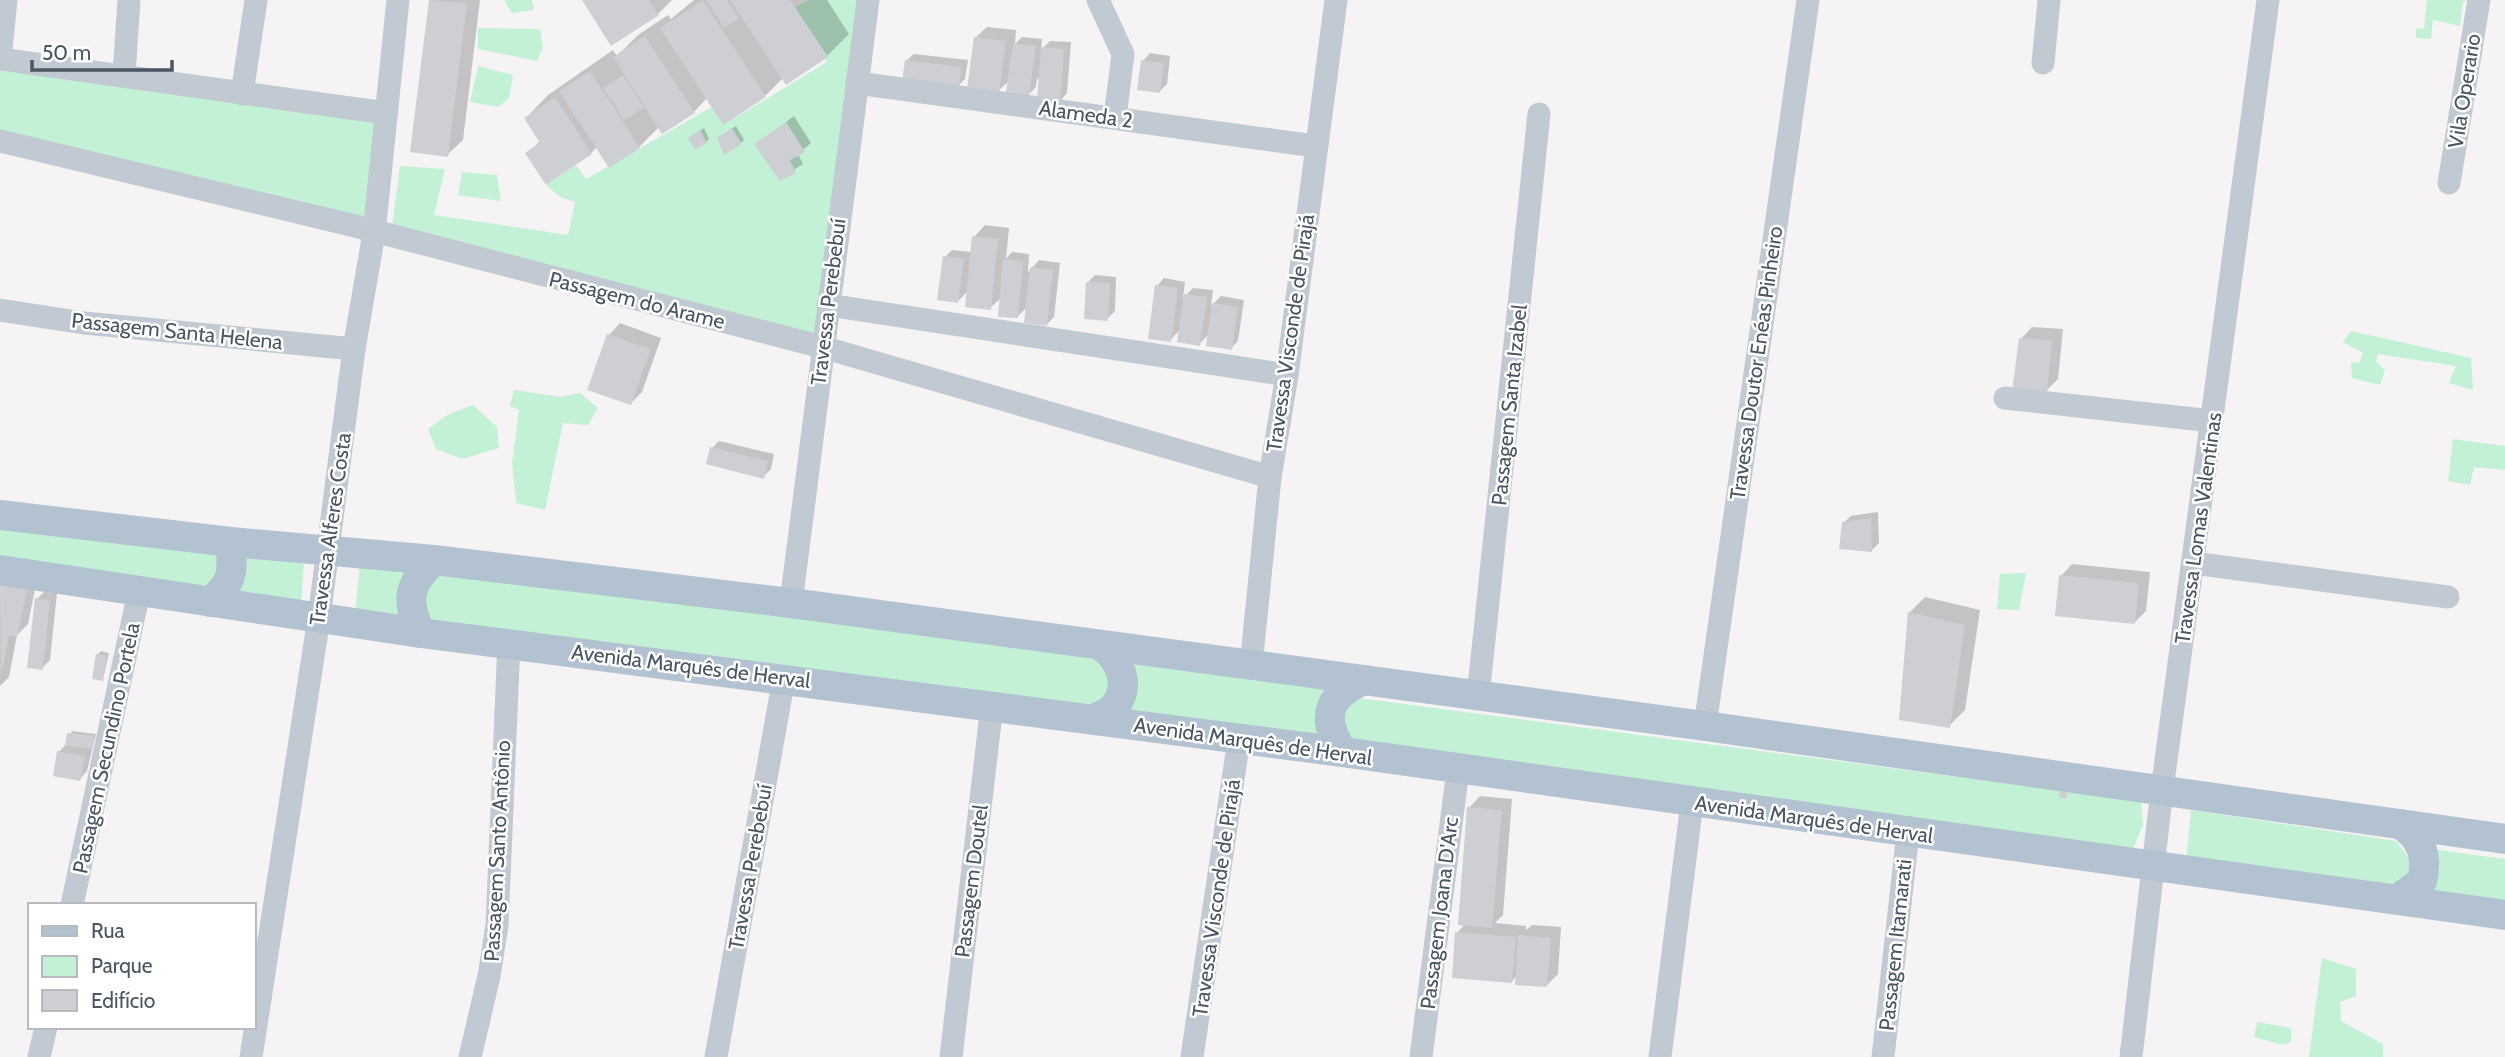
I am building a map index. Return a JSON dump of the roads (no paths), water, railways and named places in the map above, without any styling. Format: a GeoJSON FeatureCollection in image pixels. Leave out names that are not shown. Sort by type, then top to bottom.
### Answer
{"type":"FeatureCollection","features":[{"type":"Feature","properties":{"kind":"main road"},"geometry":{"type":"LineString","coordinates":[[0,515],[231,542],[434,560],[791,603],[1705,726],[2505,839]]}},
{"type":"Feature","properties":{"kind":"main road"},"geometry":{"type":"LineString","coordinates":[[210,602],[228,586],[232,575],[231,542]]}},
{"type":"Feature","properties":{"kind":"main road"},"geometry":{"type":"LineString","coordinates":[[421,633],[410,600],[416,577],[434,560]]}},
{"type":"Feature","properties":{"kind":"main road","name":"Avenida Marquês de Herval"},"geometry":{"type":"LineString","coordinates":[[0,570],[421,633],[509,642],[1343,752],[2505,915]]}},
{"type":"Feature","properties":{"kind":"main road"},"geometry":{"type":"LineString","coordinates":[[1095,719],[1113,708],[1121,693],[1123,673],[1100,645]]}},
{"type":"Feature","properties":{"kind":"main road"},"geometry":{"type":"LineString","coordinates":[[1343,752],[1333,736],[1329,710],[1335,698],[1345,688],[1364,680]]}},
{"type":"Feature","properties":{"kind":"main road"},"geometry":{"type":"LineString","coordinates":[[2398,899],[2422,881],[2425,869],[2420,844],[2400,824]]}},
{"type":"Feature","properties":{"kind":"street"},"geometry":{"type":"LineString","coordinates":[[6,0],[0,59],[386,113]]}},
{"type":"Feature","properties":{"kind":"street"},"geometry":{"type":"LineString","coordinates":[[124,75],[129,0]]}},
{"type":"Feature","properties":{"kind":"street"},"geometry":{"type":"LineString","coordinates":[[242,94],[256,0]]}},
{"type":"Feature","properties":{"kind":"street","name":"Travessa Alferes Costa"},"geometry":{"type":"LineString","coordinates":[[256,1025],[319,618],[354,349],[374,233],[398,0]]}},
{"type":"Feature","properties":{"kind":"street","name":"Travessa Perebebuí"},"geometry":{"type":"LineString","coordinates":[[791,603],[868,0]]}},
{"type":"Feature","properties":{"kind":"street"},"geometry":{"type":"LineString","coordinates":[[1098,0],[1123,54],[1115,117]]}},
{"type":"Feature","properties":{"kind":"street","name":"Travessa Visconde de Pirajá"},"geometry":{"type":"LineString","coordinates":[[1251,666],[1270,477],[1287,375],[1336,0]]}},
{"type":"Feature","properties":{"kind":"street","name":"Travessa Doutor Enéas Pinheiro"},"geometry":{"type":"LineString","coordinates":[[1705,726],[1808,0]]}},
{"type":"Feature","properties":{"kind":"street"},"geometry":{"type":"LineString","coordinates":[[2043,63],[2049,0]]}},
{"type":"Feature","properties":{"kind":"street","name":"Travessa Lomas Valentinas"},"geometry":{"type":"LineString","coordinates":[[2131,1057],[2162,790],[2268,0]]}},
{"type":"Feature","properties":{"kind":"street","name":"Vila Operario"},"geometry":{"type":"LineString","coordinates":[[2449,183],[2479,0]]}},
{"type":"Feature","properties":{"kind":"street","name":"Alameda 2"},"geometry":{"type":"LineString","coordinates":[[857,83],[1315,146]]}},
{"type":"Feature","properties":{"kind":"street","name":"Passagem Santa Izabel"},"geometry":{"type":"LineString","coordinates":[[1478,697],[1539,114]]}},
{"type":"Feature","properties":{"kind":"street","name":"Passagem do Arame"},"geometry":{"type":"LineString","coordinates":[[0,141],[822,347],[1270,477]]}},
{"type":"Feature","properties":{"kind":"street"},"geometry":{"type":"LineString","coordinates":[[828,305],[1287,375]]}},
{"type":"Feature","properties":{"kind":"street","name":"Passagem Santa Helena"},"geometry":{"type":"LineString","coordinates":[[0,310],[85,323],[354,349]]}},
{"type":"Feature","properties":{"kind":"street"},"geometry":{"type":"LineString","coordinates":[[2005,398],[2212,421]]}},
{"type":"Feature","properties":{"kind":"street"},"geometry":{"type":"LineString","coordinates":[[2193,562],[2448,597]]}},
{"type":"Feature","properties":{"kind":"street","name":"Passagem Secundino Portela"},"geometry":{"type":"LineString","coordinates":[[72,903],[139,592]]}},
{"type":"Feature","properties":{"kind":"street","name":"Passagem Santo Antônio"},"geometry":{"type":"LineString","coordinates":[[470,1057],[489,976],[497,925],[509,642]]}},
{"type":"Feature","properties":{"kind":"street","name":"Travessa Perebebuí"},"geometry":{"type":"LineString","coordinates":[[716,1057],[784,678]]}},
{"type":"Feature","properties":{"kind":"street","name":"Passagem Doutel"},"geometry":{"type":"LineString","coordinates":[[951,1057],[992,705]]}},
{"type":"Feature","properties":{"kind":"street","name":"Travessa Visconde de Pirajá"},"geometry":{"type":"LineString","coordinates":[[1192,1057],[1239,739]]}},
{"type":"Feature","properties":{"kind":"street","name":"Passagem Joana D'Arc"},"geometry":{"type":"LineString","coordinates":[[1421,1057],[1458,770]]}},
{"type":"Feature","properties":{"kind":"street"},"geometry":{"type":"LineString","coordinates":[[1660,1057],[1692,803]]}},
{"type":"Feature","properties":{"kind":"street","name":"Passagem Itamarati"},"geometry":{"type":"LineString","coordinates":[[1883,1057],[1908,832]]}},
{"type":"Feature","properties":{"kind":"street"},"geometry":{"type":"LineString","coordinates":[[39,1057],[46,1029]]}},
{"type":"Feature","properties":{"kind":"street","name":"Travessa Alferes Costa"},"geometry":{"type":"LineString","coordinates":[[251,1057],[255,1029]]}}]}
